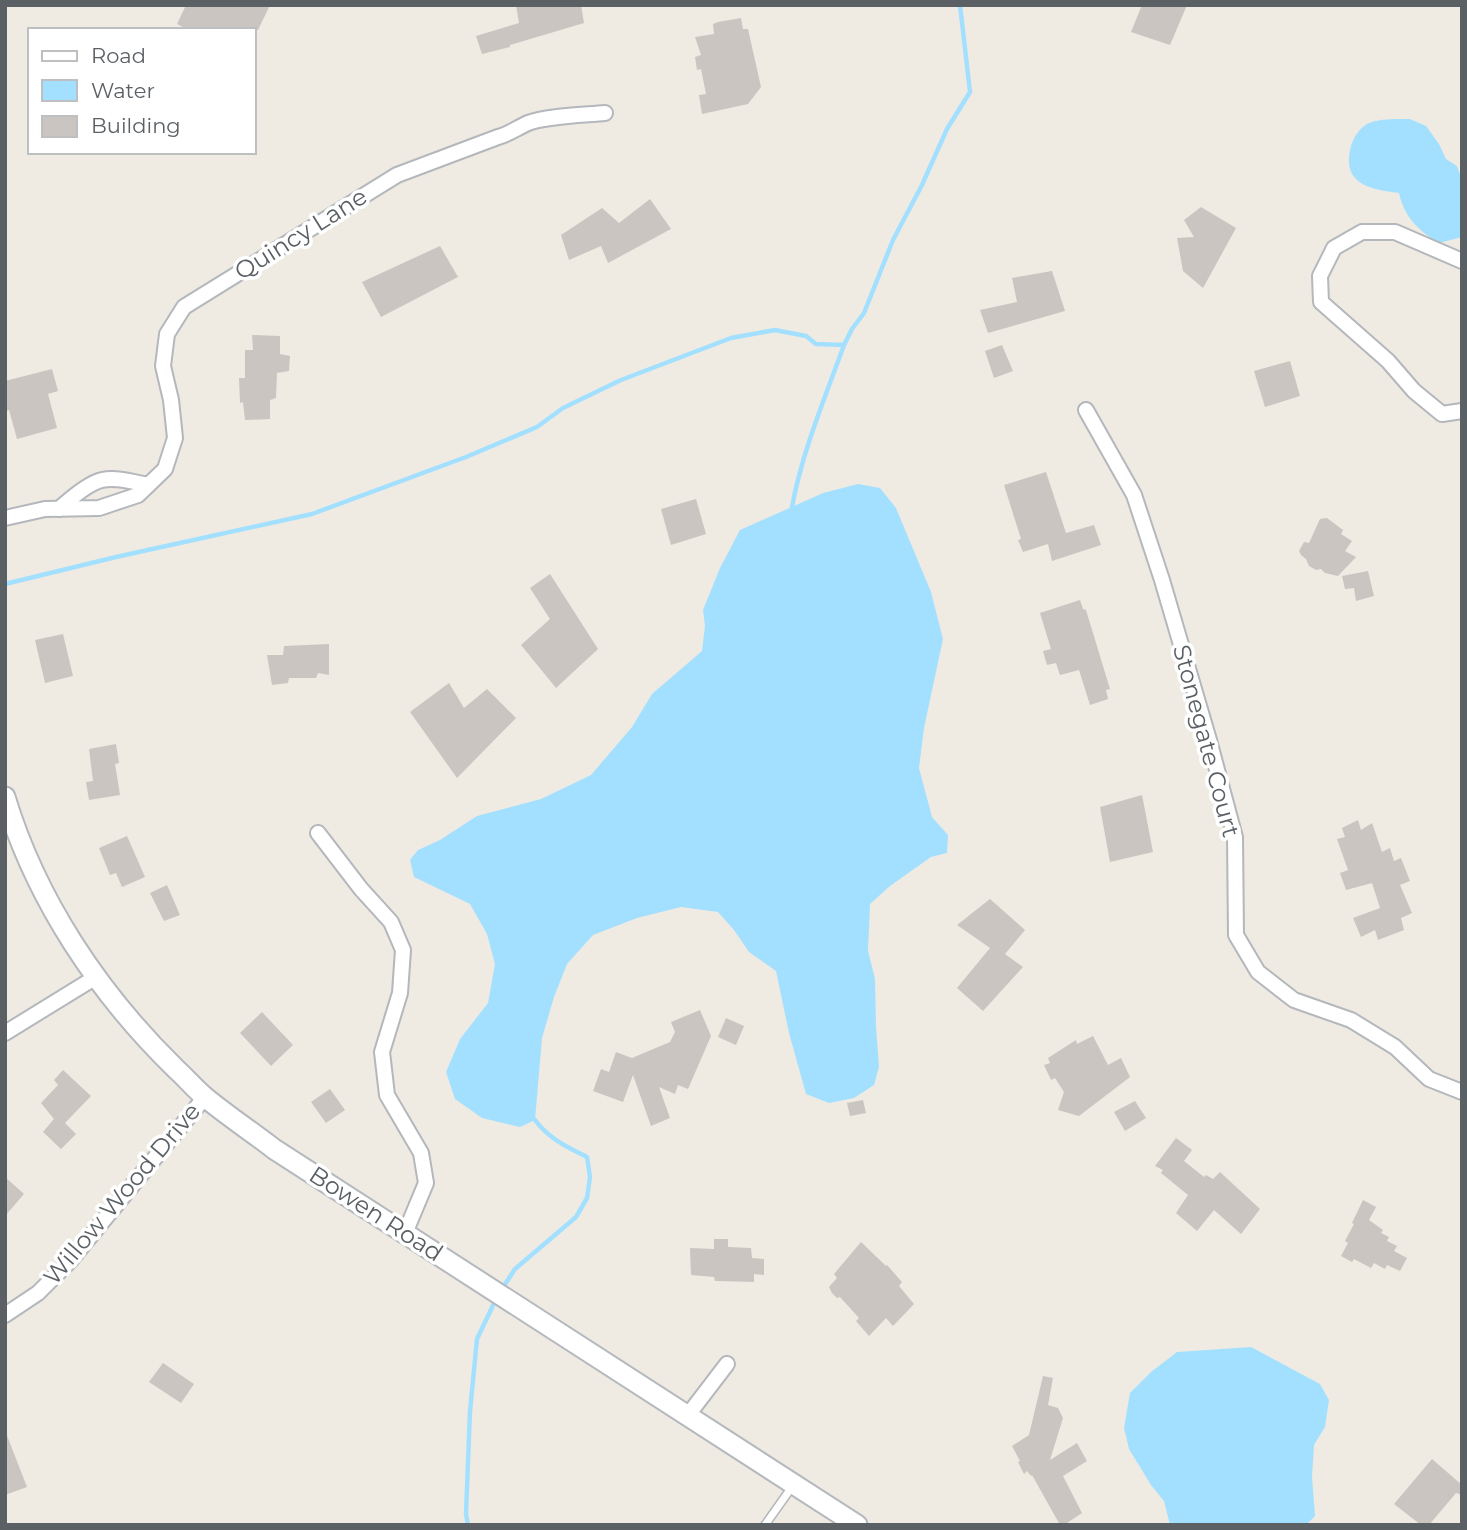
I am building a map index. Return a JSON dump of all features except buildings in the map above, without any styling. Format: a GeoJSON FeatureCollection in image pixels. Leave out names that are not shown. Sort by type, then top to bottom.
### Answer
{"type":"FeatureCollection","features":[{"type":"Feature","properties":{"kind":"street","name":"Quincy Lane"},"geometry":{"type":"LineString","coordinates":[[5,518],[45,509],[99,508],[138,495],[165,469],[175,438],[172,400],[163,366],[167,334],[184,307],[397,175],[509,135],[530,122],[605,113]]}},
{"type":"Feature","properties":{"kind":"street"},"geometry":{"type":"LineString","coordinates":[[1462,261],[1395,232],[1362,232],[1334,248],[1320,276],[1321,302],[1388,360],[1414,391],[1442,414],[1462,411]]}},
{"type":"Feature","properties":{"kind":"street","name":"Stonegate Court"},"geometry":{"type":"LineString","coordinates":[[1086,410],[1134,495],[1209,740],[1235,836],[1236,935],[1258,972],[1294,1000],[1351,1020],[1395,1047],[1429,1079],[1462,1092]]}},
{"type":"Feature","properties":{"kind":"street","name":"Quincy Lane"},"geometry":{"type":"LineString","coordinates":[[59,509],[74,496],[101,480],[122,479],[148,485]]}},
{"type":"Feature","properties":{"kind":"street","name":"Bowen Road"},"geometry":{"type":"LineString","coordinates":[[5,797],[24,848],[70,939],[96,977],[147,1041],[205,1097],[274,1149],[857,1525]]}},
{"type":"Feature","properties":{"kind":"street"},"geometry":{"type":"LineString","coordinates":[[318,834],[391,922],[403,950],[400,993],[382,1052],[387,1095],[421,1153],[426,1183],[404,1232]]}},
{"type":"Feature","properties":{"kind":"street"},"geometry":{"type":"LineString","coordinates":[[5,1033],[96,977]]}},
{"type":"Feature","properties":{"kind":"street","name":"Willow Wood Drive"},"geometry":{"type":"LineString","coordinates":[[5,1315],[38,1293],[70,1261],[205,1097]]}},
{"type":"Feature","properties":{"kind":"street"},"geometry":{"type":"LineString","coordinates":[[688,1415],[727,1364]]}},
{"type":"Feature","properties":{"kind":"lane"},"geometry":{"type":"LineString","coordinates":[[765,1525],[794,1484]]}},
{"type":"Feature","properties":{"kind":"water"},"geometry":{"type":"Polygon","coordinates":[[[1410,119],[1426,126],[1446,159],[1457,166],[1462,180],[1462,237],[1439,243],[1413,223],[1399,193],[1368,186],[1354,177],[1350,169],[1352,143],[1364,126],[1382,120],[1410,119]]]}},
{"type":"Feature","properties":{"kind":"water"},"geometry":{"type":"Polygon","coordinates":[[[858,484],[880,488],[896,508],[931,592],[943,639],[924,728],[919,768],[932,817],[948,835],[947,853],[931,857],[870,904],[868,951],[875,979],[879,1067],[874,1085],[854,1098],[829,1103],[806,1094],[776,971],[749,952],[718,912],[681,907],[637,918],[593,935],[567,964],[554,997],[542,1038],[535,1120],[520,1127],[482,1118],[455,1099],[446,1072],[460,1039],[488,1003],[495,964],[487,934],[470,904],[414,877],[410,860],[418,850],[440,840],[477,816],[541,799],[591,775],[632,727],[652,694],[702,651],[705,626],[703,610],[720,568],[740,530],[823,493],[858,484]]]}},
{"type":"Feature","properties":{"kind":"water"},"geometry":{"type":"Polygon","coordinates":[[[1251,1347],[1320,1384],[1329,1400],[1325,1427],[1314,1445],[1312,1477],[1315,1516],[1306,1525],[1170,1525],[1164,1501],[1129,1449],[1124,1428],[1130,1393],[1177,1352],[1251,1347]]]}},
{"type":"Feature","properties":{"kind":"waterway"},"geometry":{"type":"LineString","coordinates":[[792,507],[808,446],[844,345],[864,313],[893,240],[947,129],[970,92],[960,5]]}},
{"type":"Feature","properties":{"kind":"waterway"},"geometry":{"type":"LineString","coordinates":[[5,584],[312,514],[466,457],[537,427],[563,408],[621,380],[731,338],[775,330],[806,336],[816,344],[844,345]]}},
{"type":"Feature","properties":{"kind":"waterway"},"geometry":{"type":"LineString","coordinates":[[502,1289],[515,1269],[576,1217],[587,1198],[590,1177],[587,1157],[552,1137],[535,1120]]}},
{"type":"Feature","properties":{"kind":"waterway"},"geometry":{"type":"LineString","coordinates":[[468,1525],[466,1514],[470,1411],[477,1339],[496,1299]]}}]}
